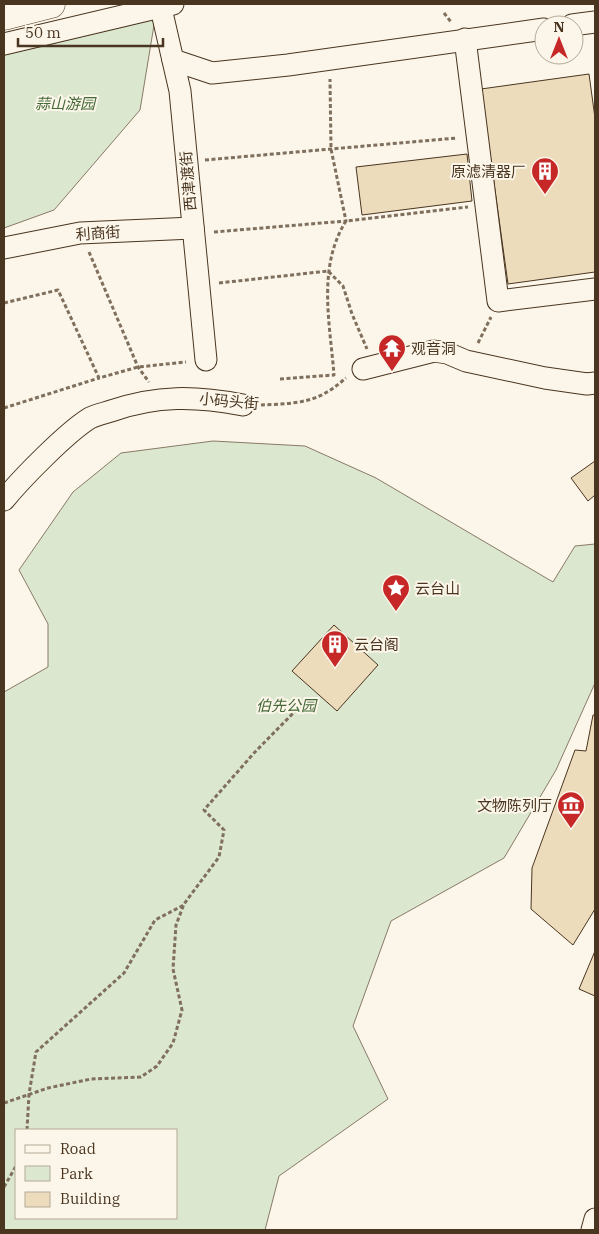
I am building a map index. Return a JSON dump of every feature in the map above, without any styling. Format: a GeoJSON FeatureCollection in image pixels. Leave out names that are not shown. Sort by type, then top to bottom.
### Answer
{"type":"FeatureCollection","features":[{"type":"Feature","properties":{"kind":"main road"},"geometry":{"type":"LineString","coordinates":[[4,16],[51,4]]}},
{"type":"Feature","properties":{"kind":"street"},"geometry":{"type":"LineString","coordinates":[[4,44],[164,5]]}},
{"type":"Feature","properties":{"kind":"street","name":"西津渡街"},"geometry":{"type":"LineString","coordinates":[[164,5],[180,91],[206,360]]}},
{"type":"Feature","properties":{"kind":"street"},"geometry":{"type":"LineString","coordinates":[[173,60],[212,73],[534,30]]}},
{"type":"Feature","properties":{"kind":"street"},"geometry":{"type":"LineString","coordinates":[[465,39],[498,300],[595,290]]}},
{"type":"Feature","properties":{"kind":"street","name":"利商街"},"geometry":{"type":"LineString","coordinates":[[4,248],[80,233],[193,228]]}},
{"type":"Feature","properties":{"kind":"street"},"geometry":{"type":"LineString","coordinates":[[371,368],[434,351],[447,353],[466,361],[546,378],[587,384],[595,383]]}},
{"type":"Feature","properties":{"kind":"street","name":"小码头街"},"geometry":{"type":"LineString","coordinates":[[4,500],[61,443],[90,418],[126,406],[160,398],[210,398],[243,405]]}},
{"type":"Feature","properties":{"kind":"street"},"geometry":{"type":"LineString","coordinates":[[592,1230],[595,1219]]}},
{"type":"Feature","properties":{"kind":"path"},"geometry":{"type":"LineString","coordinates":[[280,379],[334,375],[328,271],[337,236],[346,221],[331,148],[327,59]]}},
{"type":"Feature","properties":{"kind":"path"},"geometry":{"type":"LineString","coordinates":[[187,162],[331,148],[477,137]]}},
{"type":"Feature","properties":{"kind":"path"},"geometry":{"type":"LineString","coordinates":[[193,228],[201,233],[346,221],[486,205]]}},
{"type":"Feature","properties":{"kind":"path"},"geometry":{"type":"LineString","coordinates":[[80,233],[138,366]]}},
{"type":"Feature","properties":{"kind":"path"},"geometry":{"type":"LineString","coordinates":[[198,285],[328,271]]}},
{"type":"Feature","properties":{"kind":"path"},"geometry":{"type":"LineString","coordinates":[[328,271],[343,286],[371,368]]}},
{"type":"Feature","properties":{"kind":"path"},"geometry":{"type":"LineString","coordinates":[[4,303],[58,290],[99,378]]}},
{"type":"Feature","properties":{"kind":"path"},"geometry":{"type":"LineString","coordinates":[[480,340],[494,310]]}},
{"type":"Feature","properties":{"kind":"path"},"geometry":{"type":"LineString","coordinates":[[4,408],[138,366],[206,360]]}},
{"type":"Feature","properties":{"kind":"path","name":"小码头街"},"geometry":{"type":"LineString","coordinates":[[243,405],[287,404],[313,398],[326,393],[371,368]]}},
{"type":"Feature","properties":{"kind":"path"},"geometry":{"type":"LineString","coordinates":[[4,1103],[29,1094],[91,1079],[141,1077],[157,1066],[173,1043],[182,1010],[173,969],[176,926],[184,904],[220,857],[224,830],[204,810],[254,753],[307,700]]}},
{"type":"Feature","properties":{"kind":"path"},"geometry":{"type":"LineString","coordinates":[[27,1129],[29,1094],[36,1052],[124,973],[155,920],[184,904]]}},
{"type":"Feature","properties":{"kind":"path"},"geometry":{"type":"LineString","coordinates":[[4,1187],[15,1168]]}},
{"type":"Feature","properties":{"kind":"green space","name":"蒜山游园"},"geometry":{"type":"Polygon","coordinates":[[[155,19],[140,110],[54,210],[4,228],[4,55],[155,19]]]}},
{"type":"Feature","properties":{"kind":"green space","name":"伯先公园"},"geometry":{"type":"Polygon","coordinates":[[[213,441],[305,446],[376,478],[553,582],[575,546],[595,544],[595,683],[556,770],[504,858],[391,921],[353,1026],[388,1099],[279,1176],[265,1230],[4,1230],[4,692],[48,667],[48,624],[19,570],[73,492],[121,453],[213,441]]]}},
{"type":"Feature","properties":{"kind":"building","name":"原滤清器厂"},"geometry":{"type":"Polygon","coordinates":[[[589,74],[595,118],[595,272],[508,284],[481,89],[589,74]]]}},
{"type":"Feature","properties":{"kind":"building"},"geometry":{"type":"Polygon","coordinates":[[[467,154],[472,201],[362,215],[356,167],[467,154]]]}},
{"type":"Feature","properties":{"kind":"building"},"geometry":{"type":"Polygon","coordinates":[[[595,461],[595,495],[588,501],[571,478],[595,461]]]}},
{"type":"Feature","properties":{"kind":"building","name":"云台阁"},"geometry":{"type":"Polygon","coordinates":[[[334,625],[378,665],[337,711],[292,671],[334,625]]]}},
{"type":"Feature","properties":{"kind":"building","name":"文物陈列厅"},"geometry":{"type":"Polygon","coordinates":[[[593,715],[595,715],[595,909],[573,945],[531,909],[532,868],[575,750],[586,751],[593,715]]]}},
{"type":"Feature","properties":{"kind":"building"},"geometry":{"type":"Polygon","coordinates":[[[595,951],[595,996],[579,989],[595,951]]]}},
{"type":"Feature","properties":{"kind":"place","name":"原滤清器厂"},"geometry":{"type":"Point","coordinates":[545,195]}},
{"type":"Feature","properties":{"kind":"place","name":"观音洞"},"geometry":{"type":"Point","coordinates":[392,372]}},
{"type":"Feature","properties":{"kind":"place","name":"云台山"},"geometry":{"type":"Point","coordinates":[396,612]}},
{"type":"Feature","properties":{"kind":"place","name":"云台阁"},"geometry":{"type":"Point","coordinates":[335,668]}},
{"type":"Feature","properties":{"kind":"place","name":"文物陈列厅"},"geometry":{"type":"Point","coordinates":[571,829]}}]}
